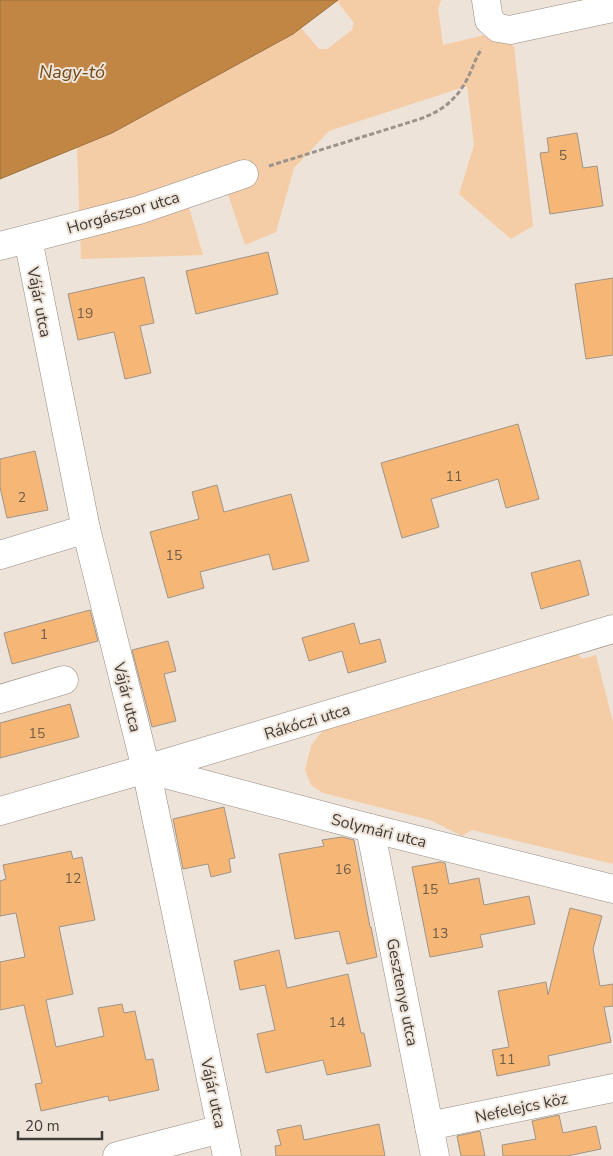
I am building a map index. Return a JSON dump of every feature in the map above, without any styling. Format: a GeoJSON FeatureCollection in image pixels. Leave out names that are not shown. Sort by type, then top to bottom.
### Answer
{"type":"FeatureCollection","features":[{"type":"Feature","properties":{"kind":"street"},"geometry":{"type":"LineString","coordinates":[[486,0],[490,20],[498,28],[510,30],[613,8]]}},
{"type":"Feature","properties":{"kind":"street","name":"Horgászsor utca"},"geometry":{"type":"LineString","coordinates":[[0,246],[139,210],[244,174]]}},
{"type":"Feature","properties":{"kind":"street","name":"Vájár utca"},"geometry":{"type":"LineString","coordinates":[[28,239],[86,529],[146,769],[227,1156]]}},
{"type":"Feature","properties":{"kind":"street"},"geometry":{"type":"LineString","coordinates":[[0,555],[86,529]]}},
{"type":"Feature","properties":{"kind":"street","name":"Rákóczi utca"},"geometry":{"type":"LineString","coordinates":[[0,811],[612,633]]}},
{"type":"Feature","properties":{"kind":"street"},"geometry":{"type":"LineString","coordinates":[[0,699],[64,680]]}},
{"type":"Feature","properties":{"kind":"street","name":"Solymári utca"},"geometry":{"type":"LineString","coordinates":[[146,769],[613,889]]}},
{"type":"Feature","properties":{"kind":"street","name":"Gesztenye utca"},"geometry":{"type":"LineString","coordinates":[[370,828],[436,1156]]}},
{"type":"Feature","properties":{"kind":"street","name":"Nefelejcs köz"},"geometry":{"type":"LineString","coordinates":[[429,1126],[613,1088]]}},
{"type":"Feature","properties":{"kind":"street"},"geometry":{"type":"LineString","coordinates":[[117,1156],[221,1129]]}},
{"type":"Feature","properties":{"kind":"path"},"geometry":{"type":"LineString","coordinates":[[244,174],[420,120],[434,114],[446,106],[460,92],[470,75],[479,52],[498,28]]}},
{"type":"Feature","properties":{"kind":"shaded area"},"geometry":{"type":"Polygon","coordinates":[[[338,0],[441,0],[438,9],[443,45],[489,34],[514,46],[533,226],[511,239],[459,194],[474,145],[467,86],[329,131],[294,168],[276,232],[245,245],[220,171],[182,183],[203,255],[81,259],[77,147],[112,133],[301,28],[319,49],[327,49],[352,30],[354,23],[338,0]]]}},
{"type":"Feature","properties":{"kind":"shaded area"},"geometry":{"type":"Polygon","coordinates":[[[578,653],[582,659],[596,655],[613,722],[613,864],[472,830],[462,836],[430,820],[323,793],[311,785],[305,770],[311,746],[331,724],[578,653]]]}},
{"type":"Feature","properties":{"kind":"water","name":"Nagy-tó"},"geometry":{"type":"Polygon","coordinates":[[[0,0],[338,0],[293,34],[112,133],[0,179],[0,0]]]}},
{"type":"Feature","properties":{"kind":"building"},"geometry":{"type":"Polygon","coordinates":[[[577,133],[583,168],[597,166],[603,206],[550,214],[540,153],[549,152],[547,138],[577,133]]]}},
{"type":"Feature","properties":{"kind":"building"},"geometry":{"type":"Polygon","coordinates":[[[268,252],[278,294],[196,314],[186,271],[268,252]]]}},
{"type":"Feature","properties":{"kind":"building"},"geometry":{"type":"Polygon","coordinates":[[[144,277],[154,323],[140,326],[151,373],[125,379],[114,332],[78,340],[68,294],[144,277]]]}},
{"type":"Feature","properties":{"kind":"building"},"geometry":{"type":"Polygon","coordinates":[[[613,278],[613,355],[586,359],[575,284],[613,278]]]}},
{"type":"Feature","properties":{"kind":"building"},"geometry":{"type":"Polygon","coordinates":[[[518,424],[539,499],[506,508],[498,479],[431,499],[439,527],[402,538],[381,463],[518,424]]]}},
{"type":"Feature","properties":{"kind":"building"},"geometry":{"type":"Polygon","coordinates":[[[35,451],[48,510],[7,518],[0,487],[0,459],[35,451]]]}},
{"type":"Feature","properties":{"kind":"building"},"geometry":{"type":"Polygon","coordinates":[[[217,485],[224,512],[291,494],[309,561],[273,570],[269,554],[200,572],[204,588],[168,598],[150,532],[199,519],[192,492],[217,485]]]}},
{"type":"Feature","properties":{"kind":"building"},"geometry":{"type":"Polygon","coordinates":[[[580,560],[589,595],[541,609],[531,573],[580,560]]]}},
{"type":"Feature","properties":{"kind":"building"},"geometry":{"type":"Polygon","coordinates":[[[90,610],[98,641],[12,664],[4,633],[90,610]]]}},
{"type":"Feature","properties":{"kind":"building"},"geometry":{"type":"Polygon","coordinates":[[[354,623],[360,644],[380,639],[386,662],[348,673],[342,651],[309,661],[302,638],[354,623]]]}},
{"type":"Feature","properties":{"kind":"building"},"geometry":{"type":"Polygon","coordinates":[[[168,641],[176,671],[164,674],[176,721],[152,727],[132,650],[168,641]]]}},
{"type":"Feature","properties":{"kind":"building"},"geometry":{"type":"Polygon","coordinates":[[[70,704],[79,737],[0,758],[0,723],[70,704]]]}},
{"type":"Feature","properties":{"kind":"building"},"geometry":{"type":"Polygon","coordinates":[[[224,807],[235,858],[229,859],[231,872],[211,877],[208,864],[183,869],[173,819],[224,807]]]}},
{"type":"Feature","properties":{"kind":"building"},"geometry":{"type":"Polygon","coordinates":[[[342,837],[354,840],[377,957],[347,964],[339,931],[295,939],[279,854],[324,846],[322,840],[342,837]]]}},
{"type":"Feature","properties":{"kind":"building"},"geometry":{"type":"Polygon","coordinates":[[[71,851],[73,859],[82,857],[95,920],[59,927],[73,994],[46,1000],[56,1047],[104,1036],[98,1008],[122,1004],[124,1013],[135,1011],[146,1060],[153,1059],[159,1090],[109,1101],[108,1096],[41,1111],[35,1084],[42,1083],[24,1005],[0,1010],[0,962],[25,957],[16,913],[0,916],[0,881],[6,879],[3,865],[71,851]]]}},
{"type":"Feature","properties":{"kind":"building"},"geometry":{"type":"Polygon","coordinates":[[[440,862],[445,863],[449,884],[479,878],[484,905],[529,896],[535,924],[480,935],[483,947],[430,957],[412,867],[440,862]]]}},
{"type":"Feature","properties":{"kind":"building"},"geometry":{"type":"Polygon","coordinates":[[[570,908],[602,916],[593,949],[600,986],[613,984],[613,1006],[604,1007],[611,1042],[548,1056],[550,1065],[497,1076],[492,1050],[509,1047],[498,991],[546,982],[548,995],[570,908]]]}},
{"type":"Feature","properties":{"kind":"building"},"geometry":{"type":"Polygon","coordinates":[[[279,950],[287,988],[348,974],[361,1033],[364,1033],[371,1066],[327,1075],[323,1060],[266,1073],[257,1034],[275,1030],[265,985],[240,990],[234,961],[279,950]]]}},
{"type":"Feature","properties":{"kind":"building"},"geometry":{"type":"Polygon","coordinates":[[[559,1115],[563,1133],[596,1126],[601,1149],[567,1156],[503,1156],[502,1145],[536,1139],[532,1121],[559,1115]]]}},
{"type":"Feature","properties":{"kind":"building"},"geometry":{"type":"Polygon","coordinates":[[[379,1124],[385,1156],[276,1156],[275,1146],[281,1145],[277,1130],[301,1125],[304,1140],[379,1124]]]}},
{"type":"Feature","properties":{"kind":"building"},"geometry":{"type":"Polygon","coordinates":[[[480,1131],[485,1156],[461,1156],[457,1136],[480,1131]]]}}]}
